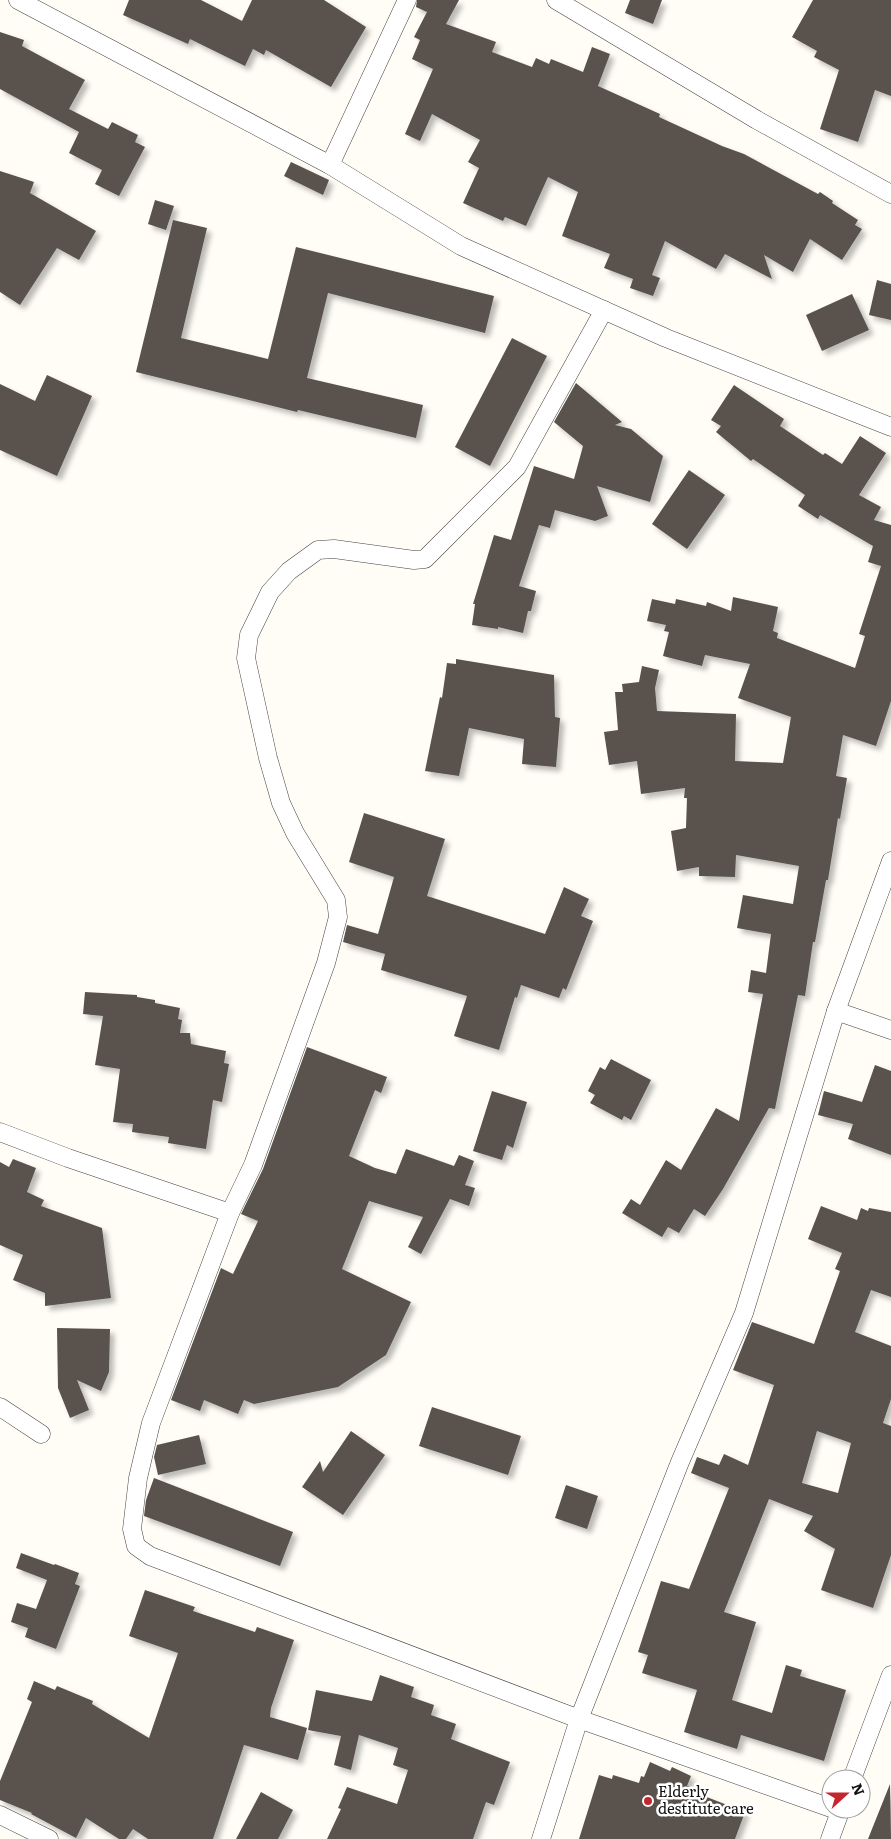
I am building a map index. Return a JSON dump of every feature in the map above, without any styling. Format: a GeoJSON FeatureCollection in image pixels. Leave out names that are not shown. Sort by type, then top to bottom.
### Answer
{"type":"FeatureCollection","features":[{"type":"Feature","properties":{"kind":"street"},"geometry":{"type":"LineString","coordinates":[[18,0],[330,165],[461,246],[666,338],[891,427]]}},
{"type":"Feature","properties":{"kind":"street"},"geometry":{"type":"LineString","coordinates":[[330,165],[407,0]]}},
{"type":"Feature","properties":{"kind":"street"},"geometry":{"type":"LineString","coordinates":[[556,0],[757,120],[891,194]]}},
{"type":"Feature","properties":{"kind":"street"},"geometry":{"type":"LineString","coordinates":[[604,310],[517,467],[425,559],[414,560],[334,549],[318,550],[289,571],[270,592],[249,635],[246,658],[280,803],[295,833],[336,900],[338,917],[326,963],[260,1147],[230,1213],[152,1423],[138,1478],[132,1529],[136,1546],[150,1556],[580,1719],[821,1804]]}},
{"type":"Feature","properties":{"kind":"street"},"geometry":{"type":"LineString","coordinates":[[541,1839],[580,1719],[680,1462],[744,1313],[836,1011],[891,861]]}},
{"type":"Feature","properties":{"kind":"street"},"geometry":{"type":"LineString","coordinates":[[836,1011],[891,1030]]}},
{"type":"Feature","properties":{"kind":"street"},"geometry":{"type":"LineString","coordinates":[[0,1132],[68,1158],[230,1213]]}},
{"type":"Feature","properties":{"kind":"street"},"geometry":{"type":"LineString","coordinates":[[0,1407],[40,1434]]}},
{"type":"Feature","properties":{"kind":"street"},"geometry":{"type":"LineString","coordinates":[[856,1769],[891,1675]]}},
{"type":"Feature","properties":{"kind":"street"},"geometry":{"type":"LineString","coordinates":[[0,1815],[48,1839]]}},
{"type":"Feature","properties":{"kind":"street"},"geometry":{"type":"LineString","coordinates":[[830,1839],[834,1819]]}},
{"type":"Feature","properties":{"kind":"building"},"geometry":{"type":"Polygon","coordinates":[[[129,0],[201,0],[242,21],[252,0],[324,0],[366,27],[331,87],[266,50],[264,55],[253,49],[245,66],[190,39],[188,44],[123,15],[129,0]]]}},
{"type":"Feature","properties":{"kind":"building"},"geometry":{"type":"Polygon","coordinates":[[[417,0],[459,0],[446,24],[496,42],[492,52],[532,67],[536,58],[549,64],[551,59],[583,72],[592,47],[610,54],[598,86],[660,114],[659,117],[744,154],[818,194],[820,192],[833,201],[832,203],[858,220],[855,225],[862,229],[842,260],[810,239],[793,272],[764,255],[772,279],[725,254],[716,269],[665,241],[652,275],[660,278],[653,296],[630,288],[633,279],[604,268],[610,254],[562,236],[578,192],[548,177],[526,226],[505,217],[503,221],[463,203],[479,168],[468,162],[480,140],[432,114],[420,141],[405,134],[433,69],[412,59],[420,40],[414,37],[427,12],[416,7],[417,0]]]}},
{"type":"Feature","properties":{"kind":"building"},"geometry":{"type":"Polygon","coordinates":[[[630,0],[662,0],[653,24],[625,13],[630,0]]]}},
{"type":"Feature","properties":{"kind":"building"},"geometry":{"type":"Polygon","coordinates":[[[813,0],[891,0],[891,96],[875,90],[858,142],[820,129],[839,70],[814,57],[817,51],[792,37],[813,0]]]}},
{"type":"Feature","properties":{"kind":"building"},"geometry":{"type":"Polygon","coordinates":[[[0,32],[24,40],[22,46],[85,80],[69,109],[108,129],[112,122],[138,135],[135,142],[145,147],[119,196],[95,184],[102,170],[69,153],[79,132],[0,89],[0,32]]]}},
{"type":"Feature","properties":{"kind":"building"},"geometry":{"type":"Polygon","coordinates":[[[291,162],[329,180],[323,195],[284,176],[291,162]]]}},
{"type":"Feature","properties":{"kind":"building"},"geometry":{"type":"Polygon","coordinates":[[[0,171],[34,182],[30,193],[96,231],[79,260],[57,248],[20,305],[0,292],[0,171]]]}},
{"type":"Feature","properties":{"kind":"building"},"geometry":{"type":"Polygon","coordinates":[[[155,200],[174,206],[166,230],[148,224],[155,200]]]}},
{"type":"Feature","properties":{"kind":"building"},"geometry":{"type":"Polygon","coordinates":[[[173,220],[207,228],[181,338],[268,359],[296,247],[494,296],[485,333],[328,293],[307,378],[423,405],[416,438],[298,410],[297,412],[136,372],[173,220]]]}},
{"type":"Feature","properties":{"kind":"building"},"geometry":{"type":"Polygon","coordinates":[[[877,280],[891,284],[891,320],[869,315],[877,280]]]}},
{"type":"Feature","properties":{"kind":"building"},"geometry":{"type":"Polygon","coordinates":[[[852,294],[869,330],[822,351],[806,315],[852,294]]]}},
{"type":"Feature","properties":{"kind":"building"},"geometry":{"type":"Polygon","coordinates":[[[512,338],[547,356],[490,466],[455,447],[512,338]]]}},
{"type":"Feature","properties":{"kind":"building"},"geometry":{"type":"Polygon","coordinates":[[[47,375],[92,396],[57,476],[0,450],[0,384],[35,401],[47,375]]]}},
{"type":"Feature","properties":{"kind":"building"},"geometry":{"type":"Polygon","coordinates":[[[576,383],[622,422],[615,425],[631,429],[663,456],[650,502],[597,486],[608,516],[595,521],[555,510],[550,528],[539,525],[519,586],[536,591],[531,611],[528,611],[523,633],[498,627],[498,629],[472,625],[475,604],[473,604],[494,535],[511,540],[534,466],[574,479],[583,446],[554,422],[576,383]]]}},
{"type":"Feature","properties":{"kind":"building"},"geometry":{"type":"Polygon","coordinates":[[[734,385],[784,419],[780,426],[823,455],[825,453],[842,464],[860,436],[886,453],[859,495],[881,507],[874,520],[891,525],[891,701],[876,746],[843,735],[836,776],[847,778],[840,819],[838,818],[828,880],[826,880],[815,942],[813,942],[805,996],[798,995],[775,1109],[769,1108],[723,1189],[705,1216],[694,1209],[679,1233],[668,1227],[662,1237],[622,1213],[631,1199],[640,1205],[666,1160],[681,1170],[716,1108],[739,1121],[763,994],[748,992],[751,970],[766,973],[771,934],[737,928],[743,895],[793,904],[799,866],[736,855],[735,877],[699,876],[699,867],[677,871],[671,831],[686,828],[687,798],[684,798],[685,788],[641,794],[637,761],[609,765],[604,732],[618,730],[615,692],[623,692],[622,684],[639,682],[642,666],[659,670],[655,688],[657,711],[736,714],[735,761],[783,763],[791,717],[738,698],[750,664],[705,655],[702,666],[663,656],[669,632],[664,631],[666,625],[647,621],[652,599],[675,604],[676,599],[706,606],[707,602],[731,611],[733,597],[778,607],[773,631],[778,633],[777,638],[855,668],[865,636],[859,634],[881,566],[868,562],[873,546],[820,515],[818,519],[798,506],[805,495],[753,459],[751,461],[716,432],[721,426],[711,420],[734,385]]]}},
{"type":"Feature","properties":{"kind":"building"},"geometry":{"type":"Polygon","coordinates":[[[689,470],[725,495],[687,549],[652,524],[689,470]]]}},
{"type":"Feature","properties":{"kind":"building"},"geometry":{"type":"Polygon","coordinates":[[[456,659],[554,675],[555,717],[560,718],[556,767],[522,764],[524,739],[469,728],[459,776],[425,771],[440,697],[442,698],[447,663],[456,664],[456,659]]]}},
{"type":"Feature","properties":{"kind":"building"},"geometry":{"type":"Polygon","coordinates":[[[364,813],[445,839],[427,896],[545,934],[564,887],[589,899],[581,916],[593,921],[566,990],[563,988],[559,998],[521,985],[517,998],[515,997],[499,1050],[454,1036],[467,996],[381,970],[385,954],[343,942],[347,925],[378,934],[394,877],[349,862],[364,813]]]}},
{"type":"Feature","properties":{"kind":"building"},"geometry":{"type":"Polygon","coordinates":[[[85,992],[137,995],[137,997],[155,1000],[155,1003],[180,1008],[178,1019],[182,1020],[180,1033],[190,1033],[191,1044],[226,1051],[224,1063],[229,1064],[222,1102],[213,1100],[206,1149],[168,1143],[169,1137],[132,1132],[133,1124],[113,1122],[120,1069],[95,1065],[103,1016],[83,1014],[85,992]]]}},
{"type":"Feature","properties":{"kind":"building"},"geometry":{"type":"Polygon","coordinates":[[[307,1047],[387,1077],[381,1093],[375,1090],[349,1156],[375,1168],[396,1174],[406,1149],[454,1166],[459,1155],[474,1161],[465,1185],[475,1188],[469,1206],[450,1199],[421,1254],[408,1247],[423,1217],[369,1201],[342,1269],[411,1302],[386,1355],[338,1387],[254,1404],[244,1400],[238,1414],[204,1400],[200,1411],[171,1400],[221,1268],[233,1274],[258,1221],[241,1214],[263,1169],[307,1047]]]}},
{"type":"Feature","properties":{"kind":"building"},"geometry":{"type":"Polygon","coordinates":[[[611,1059],[651,1080],[631,1120],[624,1116],[622,1120],[590,1103],[595,1095],[588,1091],[600,1067],[605,1070],[611,1059]]]}},
{"type":"Feature","properties":{"kind":"building"},"geometry":{"type":"Polygon","coordinates":[[[875,1065],[891,1071],[891,1155],[848,1139],[853,1124],[818,1115],[824,1091],[862,1102],[875,1065]]]}},
{"type":"Feature","properties":{"kind":"building"},"geometry":{"type":"Polygon","coordinates":[[[492,1091],[527,1102],[513,1148],[507,1145],[502,1160],[473,1151],[492,1091]]]}},
{"type":"Feature","properties":{"kind":"building"},"geometry":{"type":"Polygon","coordinates":[[[13,1159],[36,1168],[27,1192],[44,1200],[41,1206],[102,1228],[111,1298],[45,1306],[45,1293],[13,1280],[23,1255],[0,1245],[0,1162],[9,1167],[13,1159]]]}},
{"type":"Feature","properties":{"kind":"building"},"geometry":{"type":"Polygon","coordinates":[[[821,1206],[857,1220],[861,1208],[868,1211],[869,1208],[891,1212],[891,1297],[871,1290],[855,1332],[891,1346],[891,1399],[883,1423],[891,1426],[891,1555],[873,1608],[821,1590],[835,1549],[804,1531],[813,1516],[769,1499],[724,1612],[756,1622],[732,1700],[772,1713],[786,1665],[802,1670],[800,1676],[846,1690],[824,1761],[741,1735],[737,1749],[684,1732],[697,1690],[642,1673],[648,1655],[638,1652],[661,1581],[689,1589],[729,1488],[691,1473],[697,1457],[719,1465],[724,1454],[748,1465],[774,1385],[733,1370],[752,1322],[814,1344],[840,1271],[835,1269],[842,1253],[808,1239],[821,1206]],[[817,1431],[802,1483],[838,1493],[851,1443],[817,1431]]]}},
{"type":"Feature","properties":{"kind":"building"},"geometry":{"type":"Polygon","coordinates":[[[57,1328],[110,1329],[109,1372],[101,1391],[77,1380],[89,1410],[70,1418],[58,1388],[57,1328]]]}},
{"type":"Feature","properties":{"kind":"building"},"geometry":{"type":"Polygon","coordinates":[[[432,1407],[521,1436],[508,1475],[419,1446],[432,1407]]]}},
{"type":"Feature","properties":{"kind":"building"},"geometry":{"type":"Polygon","coordinates":[[[351,1431],[385,1455],[343,1515],[302,1487],[320,1461],[323,1472],[351,1431]]]}},
{"type":"Feature","properties":{"kind":"building"},"geometry":{"type":"Polygon","coordinates":[[[199,1435],[206,1464],[158,1475],[154,1457],[157,1445],[199,1435]]]}},
{"type":"Feature","properties":{"kind":"building"},"geometry":{"type":"Polygon","coordinates":[[[154,1478],[293,1532],[280,1566],[144,1516],[146,1500],[154,1478]]]}},
{"type":"Feature","properties":{"kind":"building"},"geometry":{"type":"Polygon","coordinates":[[[566,1485],[598,1496],[587,1529],[555,1518],[566,1485]]]}},
{"type":"Feature","properties":{"kind":"building"},"geometry":{"type":"Polygon","coordinates":[[[21,1553],[79,1573],[75,1584],[80,1586],[56,1649],[25,1637],[28,1628],[11,1622],[17,1603],[36,1609],[47,1580],[16,1568],[21,1553]]]}},
{"type":"Feature","properties":{"kind":"building"},"geometry":{"type":"Polygon","coordinates":[[[145,1590],[195,1607],[193,1611],[255,1632],[257,1627],[294,1640],[271,1708],[270,1717],[307,1728],[298,1760],[244,1745],[213,1839],[148,1839],[133,1829],[126,1839],[119,1839],[86,1818],[76,1838],[32,1813],[0,1800],[0,1781],[32,1702],[27,1699],[34,1681],[55,1690],[57,1686],[93,1701],[92,1704],[149,1738],[178,1653],[129,1636],[145,1590]]]}},
{"type":"Feature","properties":{"kind":"building"},"geometry":{"type":"Polygon","coordinates":[[[380,1675],[414,1687],[411,1697],[434,1705],[431,1715],[456,1724],[451,1739],[510,1762],[494,1805],[486,1802],[473,1839],[327,1839],[341,1809],[338,1808],[347,1787],[397,1804],[408,1770],[393,1765],[398,1748],[359,1735],[351,1770],[334,1765],[341,1736],[308,1730],[316,1690],[372,1701],[380,1675]]]}},
{"type":"Feature","properties":{"kind":"building"},"geometry":{"type":"Polygon","coordinates":[[[650,1762],[670,1771],[672,1767],[691,1776],[687,1786],[695,1789],[694,1792],[745,1812],[735,1839],[579,1839],[599,1775],[612,1779],[613,1775],[639,1783],[641,1776],[644,1777],[650,1762]]]}},
{"type":"Feature","properties":{"kind":"building"},"geometry":{"type":"Polygon","coordinates":[[[890,1784],[891,1839],[868,1839],[890,1784]]]}},
{"type":"Feature","properties":{"kind":"building"},"geometry":{"type":"Polygon","coordinates":[[[261,1792],[293,1810],[278,1839],[236,1839],[261,1792]]]}},
{"type":"Feature","properties":{"kind":"place","name":"Elderly destitute care"},"geometry":{"type":"Point","coordinates":[648,1801]}}]}
